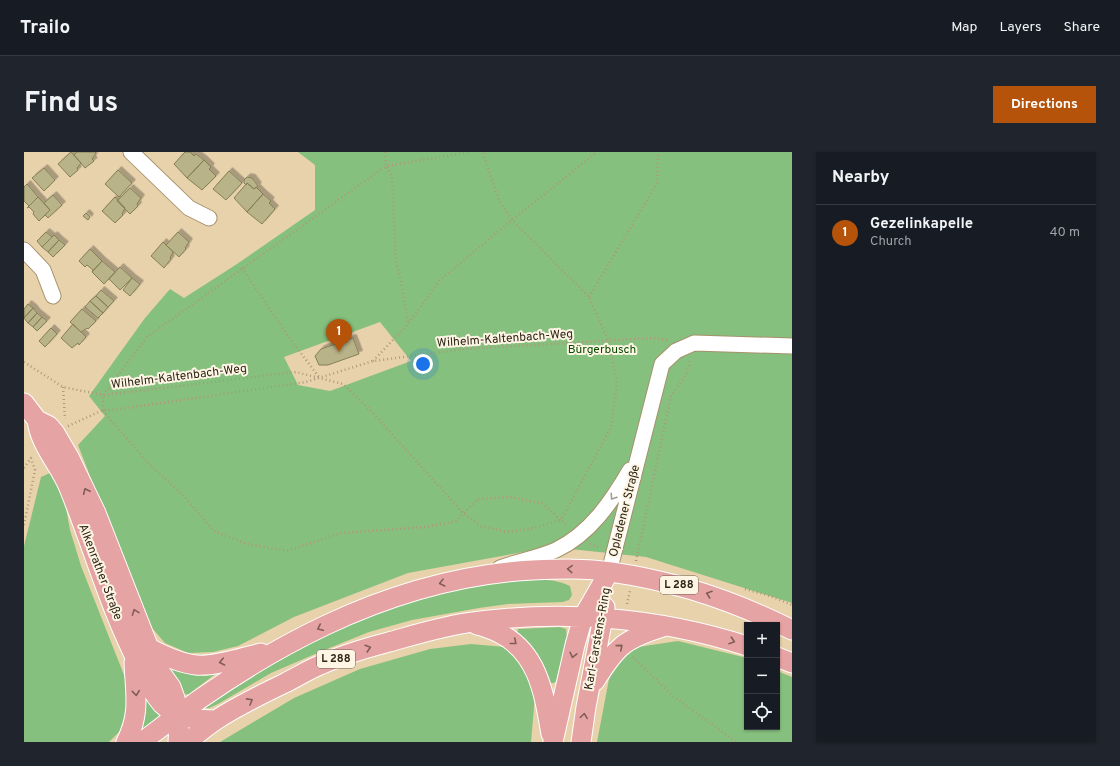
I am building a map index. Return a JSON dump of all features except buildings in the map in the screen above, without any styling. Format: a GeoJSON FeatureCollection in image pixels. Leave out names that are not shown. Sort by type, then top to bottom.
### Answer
{"type":"FeatureCollection","features":[{"type":"Feature","properties":{"kind":"main road","name":"Alkenrather Straße"},"geometry":{"type":"LineString","coordinates":[[24,403],[37,420],[49,426],[55,433],[83,485],[96,513],[141,651],[161,673],[171,687],[175,698],[179,725],[178,742]]}},
{"type":"Feature","properties":{"kind":"main road","name":"L 288"},"geometry":{"type":"LineString","coordinates":[[178,714],[274,651],[356,611],[442,583],[514,571],[562,569],[609,572],[676,585],[708,594],[792,630]]}},
{"type":"Feature","properties":{"kind":"main road","name":"Karl-Carstens-Ring"},"geometry":{"type":"LineString","coordinates":[[552,742],[575,645],[583,618],[609,572]]}},
{"type":"Feature","properties":{"kind":"main road","name":"Karl-Carstens-Ring"},"geometry":{"type":"LineString","coordinates":[[581,742],[589,690],[604,618],[609,572]]}},
{"type":"Feature","properties":{"kind":"main road","name":"L 288"},"geometry":{"type":"LineString","coordinates":[[178,714],[194,720],[216,720],[268,691],[321,665],[364,649],[405,637],[465,623],[532,618],[604,618],[666,626],[702,633],[744,645]]}},
{"type":"Feature","properties":{"kind":"main road"},"geometry":{"type":"LineString","coordinates":[[465,623],[483,626],[506,636],[523,650],[535,669],[543,691],[552,742]]}},
{"type":"Feature","properties":{"kind":"main road"},"geometry":{"type":"LineString","coordinates":[[589,690],[614,652],[624,643],[637,636],[666,626]]}},
{"type":"Feature","properties":{"kind":"main road","name":"L 288"},"geometry":{"type":"LineString","coordinates":[[141,651],[180,662],[197,665],[211,664],[274,651]]}},
{"type":"Feature","properties":{"kind":"main road"},"geometry":{"type":"LineString","coordinates":[[126,742],[131,732],[136,715],[141,651]]}},
{"type":"Feature","properties":{"kind":"main road"},"geometry":{"type":"LineString","coordinates":[[780,658],[792,662]]}},
{"type":"Feature","properties":{"kind":"main road"},"geometry":{"type":"LineString","coordinates":[[142,742],[178,714]]}},
{"type":"Feature","properties":{"kind":"main road"},"geometry":{"type":"LineString","coordinates":[[187,742],[216,720]]}},
{"type":"Feature","properties":{"kind":"street"},"geometry":{"type":"LineString","coordinates":[[130,152],[189,208],[209,218]]}},
{"type":"Feature","properties":{"kind":"street"},"geometry":{"type":"LineString","coordinates":[[24,250],[43,270],[53,296]]}},
{"type":"Feature","properties":{"kind":"street","name":"Opladener Straße"},"geometry":{"type":"LineString","coordinates":[[609,572],[662,364],[676,351],[694,343],[792,346]]}},
{"type":"Feature","properties":{"kind":"street","name":"Opladener Straße"},"geometry":{"type":"LineString","coordinates":[[480,576],[502,567],[555,550],[578,535],[598,516],[610,501],[632,467],[640,451]]}},
{"type":"Feature","properties":{"kind":"path"},"geometry":{"type":"LineString","coordinates":[[385,152],[386,166],[392,178],[396,263],[401,280],[408,324]]}},
{"type":"Feature","properties":{"kind":"path"},"geometry":{"type":"LineString","coordinates":[[24,362],[63,387],[103,394],[147,337],[386,166],[470,152]]}},
{"type":"Feature","properties":{"kind":"path"},"geometry":{"type":"LineString","coordinates":[[242,268],[288,336],[319,377],[343,384],[371,411],[463,513],[481,526],[507,532],[534,528],[560,520],[611,427],[616,383],[608,340],[589,297],[512,220],[499,200],[483,152]]}},
{"type":"Feature","properties":{"kind":"path"},"geometry":{"type":"LineString","coordinates":[[373,361],[408,324],[440,280],[597,152]]}},
{"type":"Feature","properties":{"kind":"path"},"geometry":{"type":"LineString","coordinates":[[589,297],[657,183],[658,152]]}},
{"type":"Feature","properties":{"kind":"path","name":"Wilhelm-Kaltenbach-Weg"},"geometry":{"type":"LineString","coordinates":[[63,387],[66,427],[103,410],[113,410],[306,382],[373,361],[465,349],[608,340],[653,338],[694,343]]}},
{"type":"Feature","properties":{"kind":"path"},"geometry":{"type":"LineString","coordinates":[[624,620],[671,396],[686,375],[694,343]]}},
{"type":"Feature","properties":{"kind":"path","name":"Wilhelm-Kaltenbach-Weg"},"geometry":{"type":"LineString","coordinates":[[103,410],[103,394],[296,372],[319,377]]}},
{"type":"Feature","properties":{"kind":"path"},"geometry":{"type":"LineString","coordinates":[[103,410],[150,465],[183,495],[214,531],[247,544],[288,551],[340,533],[426,527],[456,521],[478,499],[512,496],[543,504],[578,535]]}},
{"type":"Feature","properties":{"kind":"path"},"geometry":{"type":"LineString","coordinates":[[24,468],[31,458],[35,470],[24,525]]}},
{"type":"Feature","properties":{"kind":"path"},"geometry":{"type":"LineString","coordinates":[[624,643],[628,654],[672,695],[736,742]]}},
{"type":"Feature","properties":{"kind":"green space","name":"Bürgerbusch"},"geometry":{"type":"Polygon","coordinates":[[[298,152],[792,152],[792,603],[646,557],[551,547],[408,573],[294,617],[238,646],[213,652],[188,653],[165,643],[146,621],[78,445],[105,416],[89,396],[145,318],[170,289],[184,298],[237,264],[315,210],[315,165],[298,152]],[[380,322],[284,357],[298,385],[330,391],[411,361],[380,322]]]}},
{"type":"Feature","properties":{"kind":"green space"},"geometry":{"type":"Polygon","coordinates":[[[52,472],[62,486],[70,530],[81,566],[124,675],[131,698],[129,718],[119,732],[109,742],[24,742],[24,546],[41,477],[52,472]]]}},
{"type":"Feature","properties":{"kind":"green space"},"geometry":{"type":"Polygon","coordinates":[[[520,580],[545,580],[564,583],[570,586],[572,595],[569,600],[563,602],[508,604],[479,608],[412,620],[369,632],[271,673],[218,704],[209,708],[204,708],[260,668],[358,619],[408,601],[480,585],[520,580]]]}},
{"type":"Feature","properties":{"kind":"green space"},"geometry":{"type":"Polygon","coordinates":[[[560,627],[566,629],[567,638],[556,681],[554,683],[548,683],[517,634],[518,629],[560,627]]]}},
{"type":"Feature","properties":{"kind":"green space"},"geometry":{"type":"Polygon","coordinates":[[[678,641],[744,657],[744,730],[780,730],[780,672],[792,677],[792,742],[597,742],[609,679],[620,658],[638,647],[678,641]]]}},
{"type":"Feature","properties":{"kind":"green space"},"geometry":{"type":"Polygon","coordinates":[[[471,644],[505,647],[523,667],[535,696],[531,742],[220,742],[294,698],[360,669],[430,649],[471,644]]]}},
{"type":"Feature","properties":{"kind":"green space"},"geometry":{"type":"Polygon","coordinates":[[[171,665],[210,670],[214,675],[189,694],[183,695],[166,670],[171,665]]]}},
{"type":"Feature","properties":{"kind":"green space"},"geometry":{"type":"Polygon","coordinates":[[[147,700],[160,715],[143,729],[141,728],[145,710],[145,701],[147,700]]]}},
{"type":"Feature","properties":{"kind":"place","name":"Gezelinkapelle"},"geometry":{"type":"Point","coordinates":[339,352]}}]}
